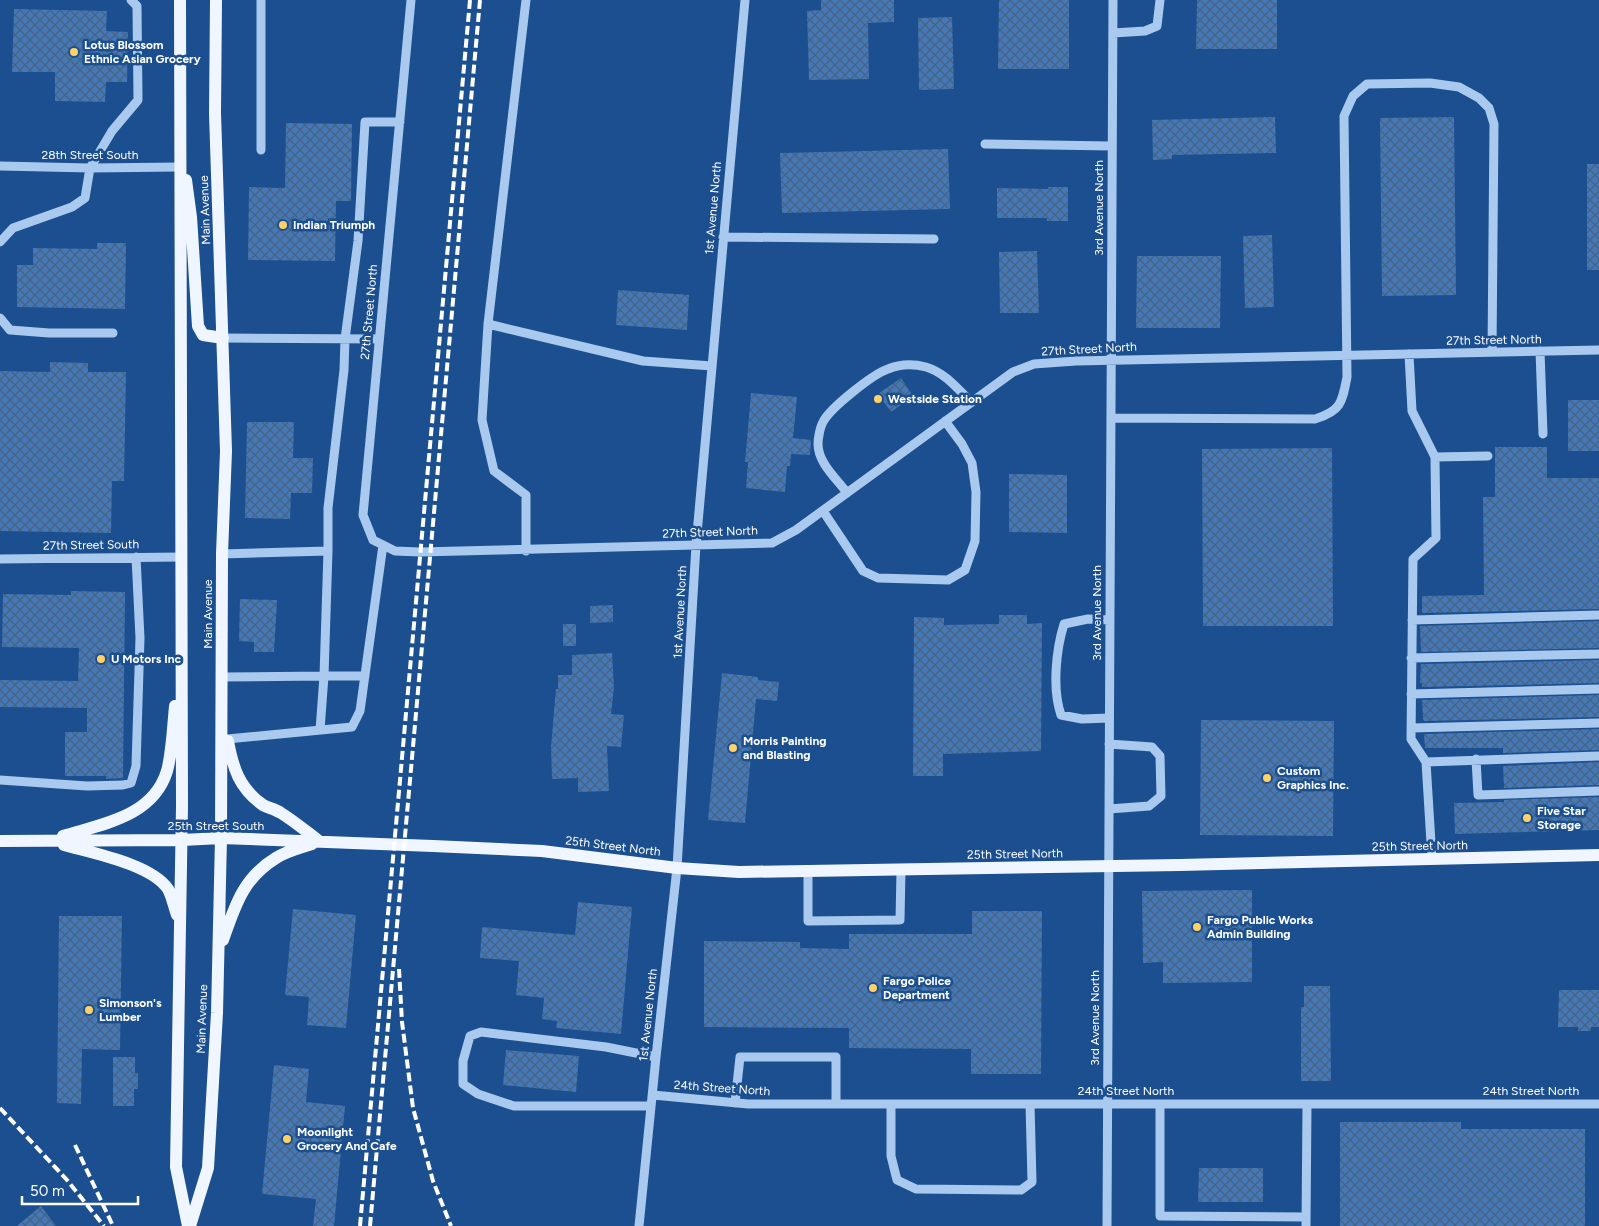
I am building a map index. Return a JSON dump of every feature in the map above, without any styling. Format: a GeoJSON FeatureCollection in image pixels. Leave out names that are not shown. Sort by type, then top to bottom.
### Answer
{"type":"FeatureCollection","features":[{"type":"Feature","properties":{"kind":"main road","name":"Main Avenue"},"geometry":{"type":"LineString","coordinates":[[180,0],[182,840],[176,1168],[189,1226]]}},
{"type":"Feature","properties":{"kind":"main road","name":"Main Avenue"},"geometry":{"type":"LineString","coordinates":[[189,1226],[208,1168],[217,1013],[222,838],[222,554],[226,451],[215,113],[216,0]]}},
{"type":"Feature","properties":{"kind":"main road"},"geometry":{"type":"LineString","coordinates":[[180,133],[191,217],[198,326],[203,335],[223,338]]}},
{"type":"Feature","properties":{"kind":"main road"},"geometry":{"type":"LineString","coordinates":[[49,840],[126,816],[143,807],[155,796],[167,771],[182,654]]}},
{"type":"Feature","properties":{"kind":"main road"},"geometry":{"type":"LineString","coordinates":[[222,713],[231,758],[240,782],[264,806],[280,812],[319,841]]}},
{"type":"Feature","properties":{"kind":"main road","name":"25th Street South"},"geometry":{"type":"LineString","coordinates":[[0,841],[222,838],[433,846]]}},
{"type":"Feature","properties":{"kind":"main road"},"geometry":{"type":"LineString","coordinates":[[49,840],[143,869],[168,889],[180,925]]}},
{"type":"Feature","properties":{"kind":"main road"},"geometry":{"type":"LineString","coordinates":[[218,952],[234,908],[250,878],[278,857],[319,841]]}},
{"type":"Feature","properties":{"kind":"main road","name":"25th Street North"},"geometry":{"type":"LineString","coordinates":[[433,846],[542,851],[678,868],[739,872],[1599,855]]}},
{"type":"Feature","properties":{"kind":"street"},"geometry":{"type":"LineString","coordinates":[[0,242],[13,228],[72,207],[85,198],[90,168],[112,131],[138,100],[137,6],[131,0]]}},
{"type":"Feature","properties":{"kind":"street"},"geometry":{"type":"LineString","coordinates":[[261,0],[261,150]]}},
{"type":"Feature","properties":{"kind":"street","name":"27th Street North"},"geometry":{"type":"LineString","coordinates":[[411,0],[363,515],[373,540],[395,552],[526,551],[772,543],[796,530],[823,511],[1014,372],[1034,364],[1111,360],[1599,350]]}},
{"type":"Feature","properties":{"kind":"street"},"geometry":{"type":"LineString","coordinates":[[526,0],[488,324],[482,420],[494,471],[526,495],[526,551]]}},
{"type":"Feature","properties":{"kind":"street","name":"1st Avenue North"},"geometry":{"type":"LineString","coordinates":[[639,1226],[656,1056],[678,868],[696,545],[745,0]]}},
{"type":"Feature","properties":{"kind":"street","name":"3rd Avenue North"},"geometry":{"type":"LineString","coordinates":[[1106,1226],[1113,0]]}},
{"type":"Feature","properties":{"kind":"street"},"geometry":{"type":"LineString","coordinates":[[1113,33],[1145,31],[1157,26],[1160,0]]}},
{"type":"Feature","properties":{"kind":"street"},"geometry":{"type":"LineString","coordinates":[[1111,418],[1315,419],[1330,415],[1339,404],[1344,394],[1347,378],[1344,116],[1352,96],[1367,84],[1430,83],[1459,87],[1478,98],[1489,108],[1494,124],[1492,352]]}},
{"type":"Feature","properties":{"kind":"street"},"geometry":{"type":"LineString","coordinates":[[320,730],[324,676],[328,508],[344,370],[345,339],[358,242],[365,122],[400,122]]}},
{"type":"Feature","properties":{"kind":"street"},"geometry":{"type":"LineString","coordinates":[[985,144],[1112,146]]}},
{"type":"Feature","properties":{"kind":"street","name":"28th Street South"},"geometry":{"type":"LineString","coordinates":[[0,166],[179,167]]}},
{"type":"Feature","properties":{"kind":"street"},"geometry":{"type":"LineString","coordinates":[[723,237],[934,239]]}},
{"type":"Feature","properties":{"kind":"street"},"geometry":{"type":"LineString","coordinates":[[0,318],[10,330],[49,333],[113,333]]}},
{"type":"Feature","properties":{"kind":"street"},"geometry":{"type":"LineString","coordinates":[[488,324],[643,362],[712,366]]}},
{"type":"Feature","properties":{"kind":"street"},"geometry":{"type":"LineString","coordinates":[[223,338],[379,339]]}},
{"type":"Feature","properties":{"kind":"street"},"geometry":{"type":"LineString","coordinates":[[1540,352],[1543,434]]}},
{"type":"Feature","properties":{"kind":"street"},"geometry":{"type":"LineString","coordinates":[[1409,354],[1412,411],[1435,457],[1436,538],[1413,559],[1411,658],[1411,739],[1426,762],[1432,859]]}},
{"type":"Feature","properties":{"kind":"street"},"geometry":{"type":"LineString","coordinates":[[847,493],[824,464],[818,445],[822,422],[838,403],[858,388],[887,369],[911,364],[928,368],[943,375],[971,402]]}},
{"type":"Feature","properties":{"kind":"street"},"geometry":{"type":"LineString","coordinates":[[823,511],[863,570],[878,578],[948,580],[965,570],[974,541],[976,492],[972,463],[962,444],[945,421]]}},
{"type":"Feature","properties":{"kind":"street"},"geometry":{"type":"LineString","coordinates":[[1435,457],[1488,456]]}},
{"type":"Feature","properties":{"kind":"street"},"geometry":{"type":"LineString","coordinates":[[227,739],[352,727],[360,712],[383,546]]}},
{"type":"Feature","properties":{"kind":"street"},"geometry":{"type":"LineString","coordinates":[[222,554],[328,551]]}},
{"type":"Feature","properties":{"kind":"street"},"geometry":{"type":"LineString","coordinates":[[0,780],[87,786],[124,785],[131,783],[136,766],[140,638],[136,557]]}},
{"type":"Feature","properties":{"kind":"street","name":"27th Street South"},"geometry":{"type":"LineString","coordinates":[[0,559],[182,557]]}},
{"type":"Feature","properties":{"kind":"street"},"geometry":{"type":"LineString","coordinates":[[1412,620],[1599,615]]}},
{"type":"Feature","properties":{"kind":"street"},"geometry":{"type":"LineString","coordinates":[[1109,718],[1082,719],[1061,715],[1057,702],[1058,644],[1064,624],[1088,619],[1110,620]]}},
{"type":"Feature","properties":{"kind":"street"},"geometry":{"type":"LineString","coordinates":[[1411,658],[1599,654]]}},
{"type":"Feature","properties":{"kind":"street"},"geometry":{"type":"LineString","coordinates":[[222,677],[365,676]]}},
{"type":"Feature","properties":{"kind":"street"},"geometry":{"type":"LineString","coordinates":[[1411,694],[1599,689]]}},
{"type":"Feature","properties":{"kind":"street"},"geometry":{"type":"LineString","coordinates":[[1411,728],[1599,723]]}},
{"type":"Feature","properties":{"kind":"street"},"geometry":{"type":"LineString","coordinates":[[1109,744],[1152,747],[1160,756],[1161,796],[1149,806],[1109,808]]}},
{"type":"Feature","properties":{"kind":"street"},"geometry":{"type":"LineString","coordinates":[[1426,762],[1599,756]]}},
{"type":"Feature","properties":{"kind":"street"},"geometry":{"type":"LineString","coordinates":[[1476,760],[1478,795],[1599,791]]}},
{"type":"Feature","properties":{"kind":"street"},"geometry":{"type":"LineString","coordinates":[[808,871],[808,921],[900,920],[901,870]]}},
{"type":"Feature","properties":{"kind":"street"},"geometry":{"type":"LineString","coordinates":[[651,1106],[514,1106],[478,1094],[463,1084],[463,1061],[470,1036],[482,1032],[606,1047],[656,1056]]}},
{"type":"Feature","properties":{"kind":"street"},"geometry":{"type":"LineString","coordinates":[[735,1103],[740,1057],[836,1057],[836,1104]]}},
{"type":"Feature","properties":{"kind":"street","name":"24th Street North"},"geometry":{"type":"LineString","coordinates":[[653,1096],[735,1103],[836,1104],[1599,1104]]}},
{"type":"Feature","properties":{"kind":"street"},"geometry":{"type":"LineString","coordinates":[[891,1104],[891,1156],[897,1180],[916,1189],[1021,1190],[1032,1182],[1030,1104]]}},
{"type":"Feature","properties":{"kind":"street"},"geometry":{"type":"LineString","coordinates":[[1160,1104],[1160,1216],[1213,1221],[1306,1221],[1307,1104]]}},
{"type":"Feature","properties":{"kind":"building"},"geometry":{"type":"Polygon","coordinates":[[[821,0],[894,0],[894,22],[868,23],[869,79],[809,80],[807,11],[821,10],[821,0]]]}},
{"type":"Feature","properties":{"kind":"building"},"geometry":{"type":"Polygon","coordinates":[[[999,0],[1069,0],[1069,69],[998,69],[999,0]]]}},
{"type":"Feature","properties":{"kind":"building"},"geometry":{"type":"Polygon","coordinates":[[[1197,0],[1277,0],[1277,49],[1196,49],[1197,0]]]}},
{"type":"Feature","properties":{"kind":"building"},"geometry":{"type":"Polygon","coordinates":[[[14,9],[107,11],[106,31],[128,32],[127,82],[106,82],[105,102],[55,101],[55,72],[12,72],[14,9]]]}},
{"type":"Feature","properties":{"kind":"building"},"geometry":{"type":"Polygon","coordinates":[[[952,17],[954,89],[919,90],[918,18],[952,17]]]}},
{"type":"Feature","properties":{"kind":"building"},"geometry":{"type":"Polygon","coordinates":[[[1275,117],[1276,153],[1172,155],[1172,159],[1153,160],[1152,120],[1275,117]]]}},
{"type":"Feature","properties":{"kind":"building"},"geometry":{"type":"Polygon","coordinates":[[[1454,117],[1456,295],[1382,296],[1380,118],[1454,117]]]}},
{"type":"Feature","properties":{"kind":"building"},"geometry":{"type":"Polygon","coordinates":[[[286,123],[352,124],[351,201],[336,201],[335,261],[248,260],[249,187],[285,188],[286,123]]]}},
{"type":"Feature","properties":{"kind":"building"},"geometry":{"type":"Polygon","coordinates":[[[948,149],[950,209],[782,213],[780,153],[948,149]]]}},
{"type":"Feature","properties":{"kind":"building"},"geometry":{"type":"Polygon","coordinates":[[[1587,164],[1599,164],[1599,270],[1587,270],[1587,164]]]}},
{"type":"Feature","properties":{"kind":"building"},"geometry":{"type":"Polygon","coordinates":[[[1048,187],[1068,187],[1068,221],[1047,221],[1047,218],[997,218],[997,188],[1048,189],[1048,187]]]}},
{"type":"Feature","properties":{"kind":"building"},"geometry":{"type":"Polygon","coordinates":[[[1272,235],[1274,307],[1245,308],[1243,236],[1272,235]]]}},
{"type":"Feature","properties":{"kind":"building"},"geometry":{"type":"Polygon","coordinates":[[[97,243],[126,243],[125,309],[17,307],[17,265],[33,265],[33,248],[97,249],[97,243]]]}},
{"type":"Feature","properties":{"kind":"building"},"geometry":{"type":"Polygon","coordinates":[[[1037,251],[1039,313],[1000,313],[999,252],[1037,251]]]}},
{"type":"Feature","properties":{"kind":"building"},"geometry":{"type":"Polygon","coordinates":[[[1137,256],[1221,256],[1220,328],[1136,328],[1137,256]]]}},
{"type":"Feature","properties":{"kind":"building"},"geometry":{"type":"Polygon","coordinates":[[[618,290],[689,295],[687,330],[616,325],[618,290]]]}},
{"type":"Feature","properties":{"kind":"building"},"geometry":{"type":"Polygon","coordinates":[[[50,362],[88,363],[88,372],[126,372],[124,481],[112,481],[111,533],[0,531],[0,371],[50,372],[50,362]]]}},
{"type":"Feature","properties":{"kind":"building"},"geometry":{"type":"Polygon","coordinates":[[[901,378],[913,396],[891,412],[878,394],[901,378]]]}},
{"type":"Feature","properties":{"kind":"building"},"geometry":{"type":"Polygon","coordinates":[[[751,393],[797,397],[793,438],[811,440],[810,455],[791,454],[790,466],[787,466],[785,492],[746,488],[748,462],[745,462],[751,393]]]}},
{"type":"Feature","properties":{"kind":"building"},"geometry":{"type":"Polygon","coordinates":[[[1568,400],[1599,400],[1599,451],[1568,451],[1568,400]]]}},
{"type":"Feature","properties":{"kind":"building"},"geometry":{"type":"Polygon","coordinates":[[[247,422],[294,422],[293,458],[313,458],[312,493],[291,493],[290,519],[245,518],[247,422]]]}},
{"type":"Feature","properties":{"kind":"building"},"geometry":{"type":"Polygon","coordinates":[[[1495,447],[1547,447],[1547,478],[1599,478],[1599,609],[1422,613],[1422,596],[1484,595],[1483,497],[1495,497],[1495,447]]]}},
{"type":"Feature","properties":{"kind":"building"},"geometry":{"type":"Polygon","coordinates":[[[1332,448],[1333,626],[1203,626],[1202,449],[1332,448]]]}},
{"type":"Feature","properties":{"kind":"building"},"geometry":{"type":"Polygon","coordinates":[[[1009,474],[1067,475],[1067,533],[1009,532],[1009,474]]]}},
{"type":"Feature","properties":{"kind":"building"},"geometry":{"type":"Polygon","coordinates":[[[71,591],[125,592],[123,778],[106,779],[106,776],[65,776],[65,732],[87,732],[87,708],[0,707],[0,680],[78,681],[79,648],[2,647],[3,594],[71,595],[71,591]]]}},
{"type":"Feature","properties":{"kind":"building"},"geometry":{"type":"Polygon","coordinates":[[[240,599],[277,600],[274,652],[254,652],[254,642],[239,641],[240,599]]]}},
{"type":"Feature","properties":{"kind":"building"},"geometry":{"type":"Polygon","coordinates":[[[613,605],[613,622],[590,623],[590,606],[613,605]]]}},
{"type":"Feature","properties":{"kind":"building"},"geometry":{"type":"Polygon","coordinates":[[[999,615],[1027,615],[1027,624],[1042,623],[1041,751],[943,754],[943,776],[913,776],[914,617],[944,618],[944,625],[999,624],[999,615]]]}},
{"type":"Feature","properties":{"kind":"building"},"geometry":{"type":"Polygon","coordinates":[[[1599,621],[1599,648],[1421,652],[1420,626],[1599,621]]]}},
{"type":"Feature","properties":{"kind":"building"},"geometry":{"type":"Polygon","coordinates":[[[563,624],[576,624],[576,646],[563,646],[563,624]]]}},
{"type":"Feature","properties":{"kind":"building"},"geometry":{"type":"Polygon","coordinates":[[[612,653],[614,687],[611,714],[624,715],[621,747],[607,746],[609,791],[578,792],[578,778],[552,779],[551,747],[558,675],[572,675],[572,655],[612,653]]]}},
{"type":"Feature","properties":{"kind":"building"},"geometry":{"type":"Polygon","coordinates":[[[1599,660],[1599,683],[1422,687],[1422,683],[1420,683],[1421,664],[1599,660]]]}},
{"type":"Feature","properties":{"kind":"building","name":"Morris Painting and Blasting"},"geometry":{"type":"Polygon","coordinates":[[[722,673],[758,677],[758,680],[779,682],[777,701],[756,699],[745,823],[708,820],[722,673]]]}},
{"type":"Feature","properties":{"kind":"building"},"geometry":{"type":"Polygon","coordinates":[[[1599,695],[1599,717],[1424,721],[1423,719],[1422,700],[1599,695]]]}},
{"type":"Feature","properties":{"kind":"building","name":"Custom Graphics Inc."},"geometry":{"type":"Polygon","coordinates":[[[1201,720],[1334,721],[1333,836],[1200,835],[1201,720]]]}},
{"type":"Feature","properties":{"kind":"building"},"geometry":{"type":"Polygon","coordinates":[[[1599,729],[1599,750],[1503,753],[1503,748],[1425,748],[1424,734],[1599,729]]]}},
{"type":"Feature","properties":{"kind":"building","name":"Five Star Storage"},"geometry":{"type":"Polygon","coordinates":[[[1599,762],[1599,785],[1504,788],[1503,766],[1599,762]]]}},
{"type":"Feature","properties":{"kind":"building","name":"Five Star Storage"},"geometry":{"type":"Polygon","coordinates":[[[1599,797],[1599,830],[1455,834],[1454,803],[1599,797]]]}},
{"type":"Feature","properties":{"kind":"building","name":"Fargo Public Works Admin Building"},"geometry":{"type":"Polygon","coordinates":[[[1252,890],[1252,982],[1163,983],[1163,962],[1143,963],[1142,891],[1252,890]]]}},
{"type":"Feature","properties":{"kind":"building"},"geometry":{"type":"Polygon","coordinates":[[[578,902],[632,907],[621,1034],[556,1028],[557,1021],[542,1019],[544,998],[516,995],[519,961],[480,958],[482,927],[575,935],[578,902]]]}},
{"type":"Feature","properties":{"kind":"building"},"geometry":{"type":"Polygon","coordinates":[[[293,909],[356,915],[346,1028],[307,1025],[309,997],[285,995],[293,909]]]}},
{"type":"Feature","properties":{"kind":"building","name":"Fargo Police Department"},"geometry":{"type":"Polygon","coordinates":[[[972,911],[1042,911],[1041,1074],[971,1074],[971,1049],[849,1048],[849,1028],[704,1027],[704,941],[800,942],[800,948],[849,949],[849,934],[972,934],[972,911]]]}},
{"type":"Feature","properties":{"kind":"building","name":"Simonson's Lumber"},"geometry":{"type":"Polygon","coordinates":[[[59,916],[122,916],[120,1050],[82,1049],[81,1104],[57,1103],[59,916]]]}},
{"type":"Feature","properties":{"kind":"building"},"geometry":{"type":"Polygon","coordinates":[[[1304,986],[1330,986],[1331,1081],[1301,1081],[1301,1007],[1304,1007],[1304,986]]]}},
{"type":"Feature","properties":{"kind":"building"},"geometry":{"type":"Polygon","coordinates":[[[1559,990],[1599,990],[1599,1027],[1591,1027],[1591,1031],[1578,1031],[1578,1027],[1558,1027],[1559,990]]]}},
{"type":"Feature","properties":{"kind":"building"},"geometry":{"type":"Polygon","coordinates":[[[506,1050],[579,1056],[576,1092],[503,1085],[506,1050]]]}},
{"type":"Feature","properties":{"kind":"building"},"geometry":{"type":"Polygon","coordinates":[[[113,1057],[135,1057],[138,1089],[134,1089],[134,1106],[113,1106],[113,1057]]]}},
{"type":"Feature","properties":{"kind":"building"},"geometry":{"type":"Polygon","coordinates":[[[274,1065],[309,1069],[306,1102],[345,1106],[334,1226],[313,1226],[316,1199],[262,1194],[274,1065]]]}},
{"type":"Feature","properties":{"kind":"building"},"geometry":{"type":"Polygon","coordinates":[[[1340,1122],[1461,1122],[1461,1129],[1585,1129],[1585,1226],[1340,1226],[1340,1122]]]}},
{"type":"Feature","properties":{"kind":"building"},"geometry":{"type":"Polygon","coordinates":[[[1199,1168],[1263,1168],[1263,1202],[1198,1202],[1199,1168]]]}},
{"type":"Feature","properties":{"kind":"building"},"geometry":{"type":"Polygon","coordinates":[[[41,1206],[56,1226],[17,1226],[41,1206]]]}},
{"type":"Feature","properties":{"kind":"railway"},"geometry":{"type":"LineString","coordinates":[[360,1226],[470,0]]}},
{"type":"Feature","properties":{"kind":"railway"},"geometry":{"type":"LineString","coordinates":[[370,1226],[480,0]]}},
{"type":"Feature","properties":{"kind":"railway"},"geometry":{"type":"LineString","coordinates":[[399,969],[402,1022],[413,1108],[433,1181],[451,1226]]}},
{"type":"Feature","properties":{"kind":"railway"},"geometry":{"type":"LineString","coordinates":[[0,1108],[67,1180],[104,1226]]}},
{"type":"Feature","properties":{"kind":"railway"},"geometry":{"type":"LineString","coordinates":[[75,1145],[113,1226]]}},
{"type":"Feature","properties":{"kind":"place","name":"Lotus Blossom Ethnic Asian Grocery"},"geometry":{"type":"Point","coordinates":[74,52]}},
{"type":"Feature","properties":{"kind":"place","name":"Indian Triumph"},"geometry":{"type":"Point","coordinates":[283,225]}},
{"type":"Feature","properties":{"kind":"place","name":"Westside Station"},"geometry":{"type":"Point","coordinates":[878,399]}},
{"type":"Feature","properties":{"kind":"place","name":"U Motors Inc"},"geometry":{"type":"Point","coordinates":[101,659]}},
{"type":"Feature","properties":{"kind":"place","name":"Morris Painting and Blasting"},"geometry":{"type":"Point","coordinates":[733,748]}},
{"type":"Feature","properties":{"kind":"place","name":"Custom Graphics Inc."},"geometry":{"type":"Point","coordinates":[1267,778]}},
{"type":"Feature","properties":{"kind":"place","name":"Five Star Storage"},"geometry":{"type":"Point","coordinates":[1527,818]}},
{"type":"Feature","properties":{"kind":"place","name":"Fargo Public Works Admin Building"},"geometry":{"type":"Point","coordinates":[1197,927]}},
{"type":"Feature","properties":{"kind":"place","name":"Fargo Police Department"},"geometry":{"type":"Point","coordinates":[873,988]}},
{"type":"Feature","properties":{"kind":"place","name":"Simonson's Lumber"},"geometry":{"type":"Point","coordinates":[89,1010]}},
{"type":"Feature","properties":{"kind":"place","name":"Moonlight Grocery And Cafe"},"geometry":{"type":"Point","coordinates":[287,1139]}}]}
